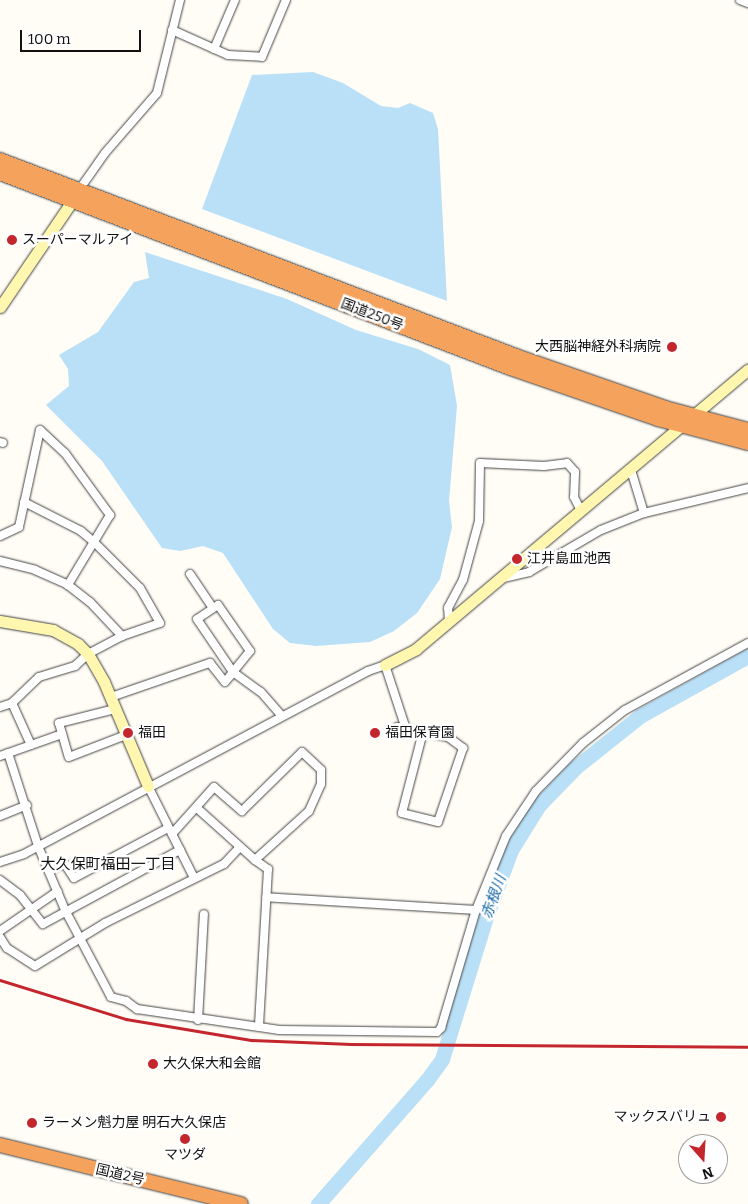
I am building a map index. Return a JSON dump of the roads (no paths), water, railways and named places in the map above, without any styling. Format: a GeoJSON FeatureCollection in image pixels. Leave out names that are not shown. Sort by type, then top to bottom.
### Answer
{"type":"FeatureCollection","features":[{"type":"Feature","properties":{"kind":"highway","name":"国道250号"},"geometry":{"type":"LineString","coordinates":[[0,160],[76,195],[510,368],[681,426],[748,443]]}},
{"type":"Feature","properties":{"kind":"highway","name":"国道250号"},"geometry":{"type":"LineString","coordinates":[[0,172],[76,195],[516,356],[692,416],[748,430]]}},
{"type":"Feature","properties":{"kind":"highway","name":"国道2号"},"geometry":{"type":"LineString","coordinates":[[0,1145],[241,1204]]}},
{"type":"Feature","properties":{"kind":"street"},"geometry":{"type":"LineString","coordinates":[[0,307],[105,153],[156,93],[180,0]]}},
{"type":"Feature","properties":{"kind":"street"},"geometry":{"type":"LineString","coordinates":[[214,49],[235,0]]}},
{"type":"Feature","properties":{"kind":"street"},"geometry":{"type":"LineString","coordinates":[[172,30],[228,55],[262,58],[286,0]]}},
{"type":"Feature","properties":{"kind":"street"},"geometry":{"type":"LineString","coordinates":[[740,0],[748,3]]}},
{"type":"Feature","properties":{"kind":"street"},"geometry":{"type":"LineString","coordinates":[[0,862],[38,846],[368,671],[386,665],[416,650],[631,470],[748,369]]}},
{"type":"Feature","properties":{"kind":"street"},"geometry":{"type":"LineString","coordinates":[[0,536],[19,527],[40,430],[65,453],[110,515],[68,585]]}},
{"type":"Feature","properties":{"kind":"street"},"geometry":{"type":"LineString","coordinates":[[449,621],[448,608],[464,580],[479,521],[480,464],[544,466],[567,463],[575,472],[574,496],[581,511]]}},
{"type":"Feature","properties":{"kind":"street"},"geometry":{"type":"LineString","coordinates":[[631,470],[644,513]]}},
{"type":"Feature","properties":{"kind":"street"},"geometry":{"type":"LineString","coordinates":[[499,579],[529,572],[601,530],[644,513],[748,488]]}},
{"type":"Feature","properties":{"kind":"street"},"geometry":{"type":"LineString","coordinates":[[0,707],[12,702],[38,677],[76,666],[88,654],[122,636],[160,623],[140,588],[94,542],[81,531],[24,502]]}},
{"type":"Feature","properties":{"kind":"street"},"geometry":{"type":"LineString","coordinates":[[0,561],[35,570],[68,585],[90,602],[122,636]]}},
{"type":"Feature","properties":{"kind":"street"},"geometry":{"type":"LineString","coordinates":[[520,562],[529,572]]}},
{"type":"Feature","properties":{"kind":"street"},"geometry":{"type":"LineString","coordinates":[[190,574],[212,607]]}},
{"type":"Feature","properties":{"kind":"street"},"geometry":{"type":"LineString","coordinates":[[111,697],[210,663],[225,682],[233,672],[250,651],[218,605],[212,607],[196,619],[233,672],[261,692],[282,716]]}},
{"type":"Feature","properties":{"kind":"street"},"geometry":{"type":"LineString","coordinates":[[0,621],[54,630],[78,644],[88,654],[111,697],[148,786],[194,878]]}},
{"type":"Feature","properties":{"kind":"street"},"geometry":{"type":"LineString","coordinates":[[62,734],[4,755],[27,805],[38,846],[65,910],[111,997],[126,1001],[137,1009],[198,1020],[259,1027],[322,1033],[437,1032],[442,1028],[476,910],[511,829],[536,791],[583,743],[625,710],[748,643]]}},
{"type":"Feature","properties":{"kind":"street"},"geometry":{"type":"LineString","coordinates":[[386,665],[406,728]]}},
{"type":"Feature","properties":{"kind":"street"},"geometry":{"type":"LineString","coordinates":[[12,702],[31,745]]}},
{"type":"Feature","properties":{"kind":"street"},"geometry":{"type":"LineString","coordinates":[[115,709],[59,723],[69,757],[126,735]]}},
{"type":"Feature","properties":{"kind":"street"},"geometry":{"type":"LineString","coordinates":[[398,727],[406,728],[448,737],[464,748],[438,822],[402,813],[423,732]]}},
{"type":"Feature","properties":{"kind":"street"},"geometry":{"type":"LineString","coordinates":[[49,871],[64,863],[74,878],[170,831],[197,808],[214,786],[242,811],[302,752],[317,763],[321,784],[309,811],[255,860]]}},
{"type":"Feature","properties":{"kind":"street"},"geometry":{"type":"LineString","coordinates":[[0,816],[27,805]]}},
{"type":"Feature","properties":{"kind":"street"},"geometry":{"type":"LineString","coordinates":[[197,808],[255,860],[268,869],[259,1027]]}},
{"type":"Feature","properties":{"kind":"street"},"geometry":{"type":"LineString","coordinates":[[0,937],[7,948],[34,966],[79,938],[224,864],[240,847]]}},
{"type":"Feature","properties":{"kind":"street"},"geometry":{"type":"LineString","coordinates":[[0,880],[20,895],[43,924],[65,910],[180,850]]}},
{"type":"Feature","properties":{"kind":"street"},"geometry":{"type":"LineString","coordinates":[[0,931],[58,891]]}},
{"type":"Feature","properties":{"kind":"street"},"geometry":{"type":"LineString","coordinates":[[266,897],[476,910]]}},
{"type":"Feature","properties":{"kind":"street"},"geometry":{"type":"LineString","coordinates":[[198,1020],[204,914]]}},
{"type":"Feature","properties":{"kind":"water"},"geometry":{"type":"Polygon","coordinates":[[[313,72],[343,83],[381,106],[398,108],[410,103],[433,113],[438,129],[447,301],[202,209],[252,75],[313,72]]]}},
{"type":"Feature","properties":{"kind":"water"},"geometry":{"type":"Polygon","coordinates":[[[145,252],[287,299],[356,330],[418,349],[450,365],[457,406],[449,501],[452,527],[440,579],[417,613],[394,631],[370,642],[316,646],[290,643],[273,629],[223,553],[203,546],[180,551],[162,548],[102,461],[46,405],[69,386],[68,369],[59,355],[98,332],[134,282],[149,278],[145,252]]]}},
{"type":"Feature","properties":{"kind":"waterway","name":"赤根川"},"geometry":{"type":"LineString","coordinates":[[318,1204],[427,1080],[442,1059],[486,917],[511,850],[539,805],[576,767],[640,716],[748,656]]}},
{"type":"Feature","properties":{"kind":"railway"},"geometry":{"type":"LineString","coordinates":[[0,980],[126,1019],[252,1040],[351,1044],[748,1047]]}},
{"type":"Feature","properties":{"kind":"place","name":"スーパーマルアイ"},"geometry":{"type":"Point","coordinates":[12,240]}},
{"type":"Feature","properties":{"kind":"place","name":"大西脳神経外科病院"},"geometry":{"type":"Point","coordinates":[672,347]}},
{"type":"Feature","properties":{"kind":"place","name":"江井島皿池西"},"geometry":{"type":"Point","coordinates":[517,559]}},
{"type":"Feature","properties":{"kind":"place","name":"福田"},"geometry":{"type":"Point","coordinates":[128,733]}},
{"type":"Feature","properties":{"kind":"place","name":"福田保育園"},"geometry":{"type":"Point","coordinates":[375,733]}},
{"type":"Feature","properties":{"kind":"place","name":"大久保大和会館"},"geometry":{"type":"Point","coordinates":[153,1064]}},
{"type":"Feature","properties":{"kind":"place","name":"マックスバリュ"},"geometry":{"type":"Point","coordinates":[721,1117]}},
{"type":"Feature","properties":{"kind":"place","name":"ラーメン魁力屋 明石大久保店"},"geometry":{"type":"Point","coordinates":[32,1123]}},
{"type":"Feature","properties":{"kind":"place","name":"マツダ"},"geometry":{"type":"Point","coordinates":[185,1139]}},
{"type":"Feature","properties":{"kind":"district","name":"大久保町福田一丁目"},"geometry":{"type":"Point","coordinates":[108,865]}}]}
